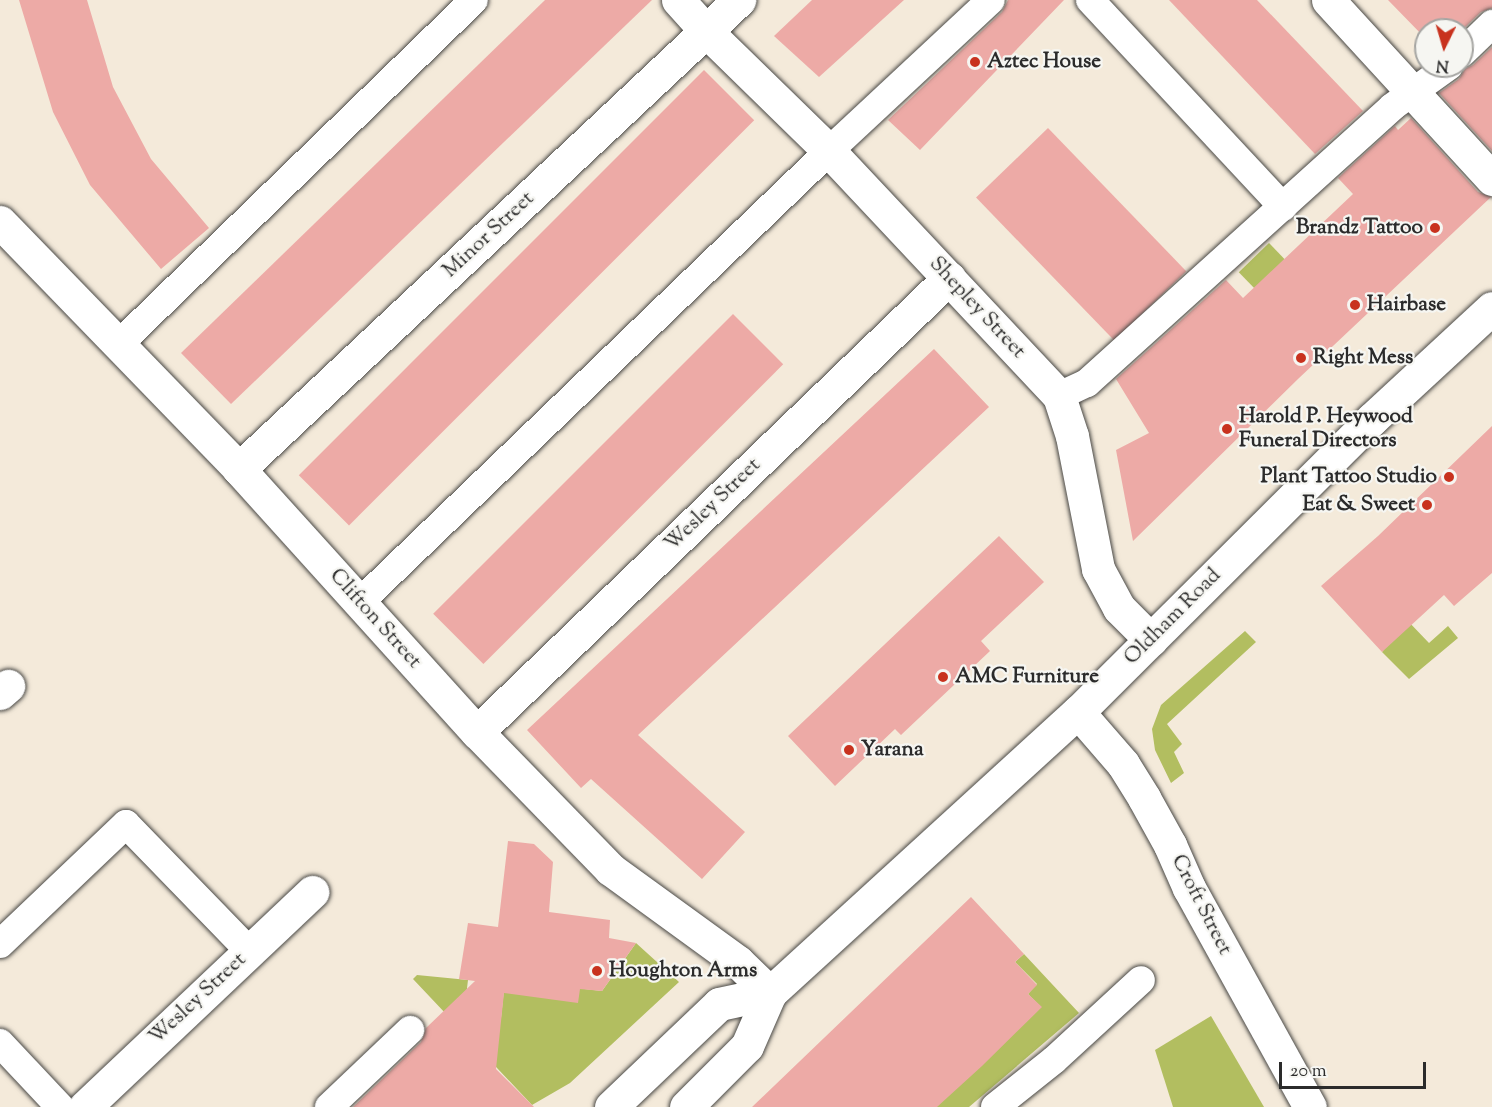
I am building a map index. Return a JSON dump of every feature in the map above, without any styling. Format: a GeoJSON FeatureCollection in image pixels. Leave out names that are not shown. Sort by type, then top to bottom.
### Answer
{"type":"FeatureCollection","features":[{"type":"Feature","properties":{"kind":"main road","name":"Shepley Street"},"geometry":{"type":"LineString","coordinates":[[678,0],[706,32],[829,151],[1059,396],[1072,435],[1098,569],[1119,608],[1151,640]]}},
{"type":"Feature","properties":{"kind":"main road","name":"Minor Street"},"geometry":{"type":"LineString","coordinates":[[239,470],[739,0]]}},
{"type":"Feature","properties":{"kind":"main road"},"geometry":{"type":"LineString","coordinates":[[1328,0],[1492,179]]}},
{"type":"Feature","properties":{"kind":"main road","name":"Clifton Street"},"geometry":{"type":"LineString","coordinates":[[0,222],[239,470],[477,732],[610,869],[738,962],[770,993]]}},
{"type":"Feature","properties":{"kind":"main road","name":"Wesley Street"},"geometry":{"type":"LineString","coordinates":[[477,732],[949,278]]}},
{"type":"Feature","properties":{"kind":"main road","name":"Oldham Road"},"geometry":{"type":"LineString","coordinates":[[686,1107],[747,1046],[770,993],[1078,712],[1372,419],[1492,308]]}},
{"type":"Feature","properties":{"kind":"main road","name":"Croft Street"},"geometry":{"type":"LineString","coordinates":[[1078,712],[1123,764],[1170,845],[1189,888],[1310,1107]]}},
{"type":"Feature","properties":{"kind":"main road","name":"Wesley Street"},"geometry":{"type":"LineString","coordinates":[[85,1107],[312,892]]}},
{"type":"Feature","properties":{"kind":"main road"},"geometry":{"type":"LineString","coordinates":[[611,1107],[719,1004],[770,993]]}},
{"type":"Feature","properties":{"kind":"lane"},"geometry":{"type":"LineString","coordinates":[[119,344],[474,0]]}},
{"type":"Feature","properties":{"kind":"lane"},"geometry":{"type":"LineString","coordinates":[[360,602],[829,151],[991,0]]}},
{"type":"Feature","properties":{"kind":"lane"},"geometry":{"type":"LineString","coordinates":[[1090,0],[1283,207]]}},
{"type":"Feature","properties":{"kind":"lane"},"geometry":{"type":"LineString","coordinates":[[1474,41],[1492,24]]}},
{"type":"Feature","properties":{"kind":"lane"},"geometry":{"type":"LineString","coordinates":[[1059,396],[1087,383],[1392,107],[1434,78]]}},
{"type":"Feature","properties":{"kind":"lane"},"geometry":{"type":"LineString","coordinates":[[0,944],[126,824],[249,951]]}},
{"type":"Feature","properties":{"kind":"lane"},"geometry":{"type":"LineString","coordinates":[[995,1107],[1054,1060],[1141,980]]}},
{"type":"Feature","properties":{"kind":"lane"},"geometry":{"type":"LineString","coordinates":[[329,1107],[410,1030]]}},
{"type":"Feature","properties":{"kind":"lane"},"geometry":{"type":"LineString","coordinates":[[0,1043],[60,1107]]}},
{"type":"Feature","properties":{"kind":"green space"},"geometry":{"type":"Polygon","coordinates":[[[1269,243],[1294,269],[1264,298],[1239,272],[1269,243]]]}},
{"type":"Feature","properties":{"kind":"green space"},"geometry":{"type":"Polygon","coordinates":[[[1406,619],[1429,643],[1448,626],[1458,638],[1409,679],[1382,652],[1406,619]]]}},
{"type":"Feature","properties":{"kind":"green space"},"geometry":{"type":"Polygon","coordinates":[[[1245,631],[1256,642],[1167,724],[1182,744],[1174,752],[1184,773],[1171,783],[1155,750],[1152,729],[1161,705],[1245,631]]]}},
{"type":"Feature","properties":{"kind":"green space"},"geometry":{"type":"Polygon","coordinates":[[[636,943],[679,982],[570,1083],[532,1105],[413,979],[417,975],[468,980],[464,1013],[501,1018],[505,980],[602,991],[636,943]]]}},
{"type":"Feature","properties":{"kind":"green space"},"geometry":{"type":"Polygon","coordinates":[[[1024,954],[1079,1013],[969,1107],[925,1107],[1041,1007],[1028,994],[1037,984],[1015,962],[1024,954]]]}},
{"type":"Feature","properties":{"kind":"green space"},"geometry":{"type":"Polygon","coordinates":[[[1211,1016],[1264,1107],[1173,1107],[1155,1050],[1211,1016]]]}},
{"type":"Feature","properties":{"kind":"building"},"geometry":{"type":"Polygon","coordinates":[[[19,0],[87,0],[113,87],[151,159],[209,228],[161,269],[90,185],[53,112],[19,0]]]}},
{"type":"Feature","properties":{"kind":"building"},"geometry":{"type":"Polygon","coordinates":[[[545,0],[652,0],[231,404],[181,353],[545,0]]]}},
{"type":"Feature","properties":{"kind":"building"},"geometry":{"type":"Polygon","coordinates":[[[812,0],[904,0],[819,77],[774,36],[812,0]]]}},
{"type":"Feature","properties":{"kind":"building","name":"Aztec House"},"geometry":{"type":"Polygon","coordinates":[[[1008,0],[1064,0],[920,150],[888,120],[1002,12],[1008,0]]]}},
{"type":"Feature","properties":{"kind":"building"},"geometry":{"type":"Polygon","coordinates":[[[1169,0],[1257,0],[1363,111],[1315,154],[1169,0]]]}},
{"type":"Feature","properties":{"kind":"building"},"geometry":{"type":"Polygon","coordinates":[[[1388,0],[1492,0],[1492,8],[1481,12],[1474,19],[1414,18],[1414,27],[1388,0]]]}},
{"type":"Feature","properties":{"kind":"building"},"geometry":{"type":"Polygon","coordinates":[[[1492,47],[1492,151],[1439,93],[1460,78],[1474,78],[1474,64],[1492,47]]]}},
{"type":"Feature","properties":{"kind":"building"},"geometry":{"type":"Polygon","coordinates":[[[704,70],[754,120],[349,525],[299,475],[704,70]]]}},
{"type":"Feature","properties":{"kind":"building"},"geometry":{"type":"Polygon","coordinates":[[[1411,118],[1478,192],[1491,197],[1298,379],[1133,541],[1116,450],[1149,433],[1116,379],[1226,280],[1243,298],[1353,194],[1338,178],[1395,126],[1398,130],[1411,118]]]}},
{"type":"Feature","properties":{"kind":"building"},"geometry":{"type":"Polygon","coordinates":[[[1048,128],[1186,271],[1114,341],[976,197],[1048,128]]]}},
{"type":"Feature","properties":{"kind":"building"},"geometry":{"type":"Polygon","coordinates":[[[733,314],[783,364],[483,664],[433,614],[733,314]]]}},
{"type":"Feature","properties":{"kind":"building"},"geometry":{"type":"Polygon","coordinates":[[[934,349],[989,407],[638,735],[745,832],[702,879],[591,779],[581,788],[527,730],[934,349]]]}},
{"type":"Feature","properties":{"kind":"building"},"geometry":{"type":"Polygon","coordinates":[[[1492,426],[1492,573],[1454,606],[1444,595],[1382,652],[1321,586],[1378,536],[1492,426]]]}},
{"type":"Feature","properties":{"kind":"building"},"geometry":{"type":"Polygon","coordinates":[[[999,536],[1044,582],[981,641],[990,651],[901,735],[895,729],[835,786],[788,736],[999,536]]]}},
{"type":"Feature","properties":{"kind":"building"},"geometry":{"type":"Polygon","coordinates":[[[508,841],[534,844],[553,862],[549,912],[610,920],[609,938],[636,943],[602,991],[580,989],[578,1003],[504,993],[496,1069],[534,1107],[353,1107],[421,1042],[426,1028],[475,981],[459,979],[468,923],[498,927],[508,841]]]}},
{"type":"Feature","properties":{"kind":"building"},"geometry":{"type":"Polygon","coordinates":[[[971,897],[1024,954],[1015,962],[1037,985],[1028,994],[1042,1007],[982,1066],[937,1107],[752,1107],[971,897]]]}},
{"type":"Feature","properties":{"kind":"place","name":"Aztec House"},"geometry":{"type":"Point","coordinates":[975,62]}},
{"type":"Feature","properties":{"kind":"place","name":"Brandz Tattoo"},"geometry":{"type":"Point","coordinates":[1435,228]}},
{"type":"Feature","properties":{"kind":"place","name":"Hairbase"},"geometry":{"type":"Point","coordinates":[1355,305]}},
{"type":"Feature","properties":{"kind":"place","name":"Right Mess"},"geometry":{"type":"Point","coordinates":[1301,358]}},
{"type":"Feature","properties":{"kind":"place","name":"Harold P. Heywood Funeral Directors"},"geometry":{"type":"Point","coordinates":[1227,429]}},
{"type":"Feature","properties":{"kind":"place","name":"Plant Tattoo Studio"},"geometry":{"type":"Point","coordinates":[1449,477]}},
{"type":"Feature","properties":{"kind":"place","name":"Eat & Sweet"},"geometry":{"type":"Point","coordinates":[1427,505]}},
{"type":"Feature","properties":{"kind":"place","name":"AMC Furniture"},"geometry":{"type":"Point","coordinates":[943,677]}},
{"type":"Feature","properties":{"kind":"place","name":"Yarana"},"geometry":{"type":"Point","coordinates":[849,750]}},
{"type":"Feature","properties":{"kind":"place","name":"Houghton Arms"},"geometry":{"type":"Point","coordinates":[597,971]}}]}
